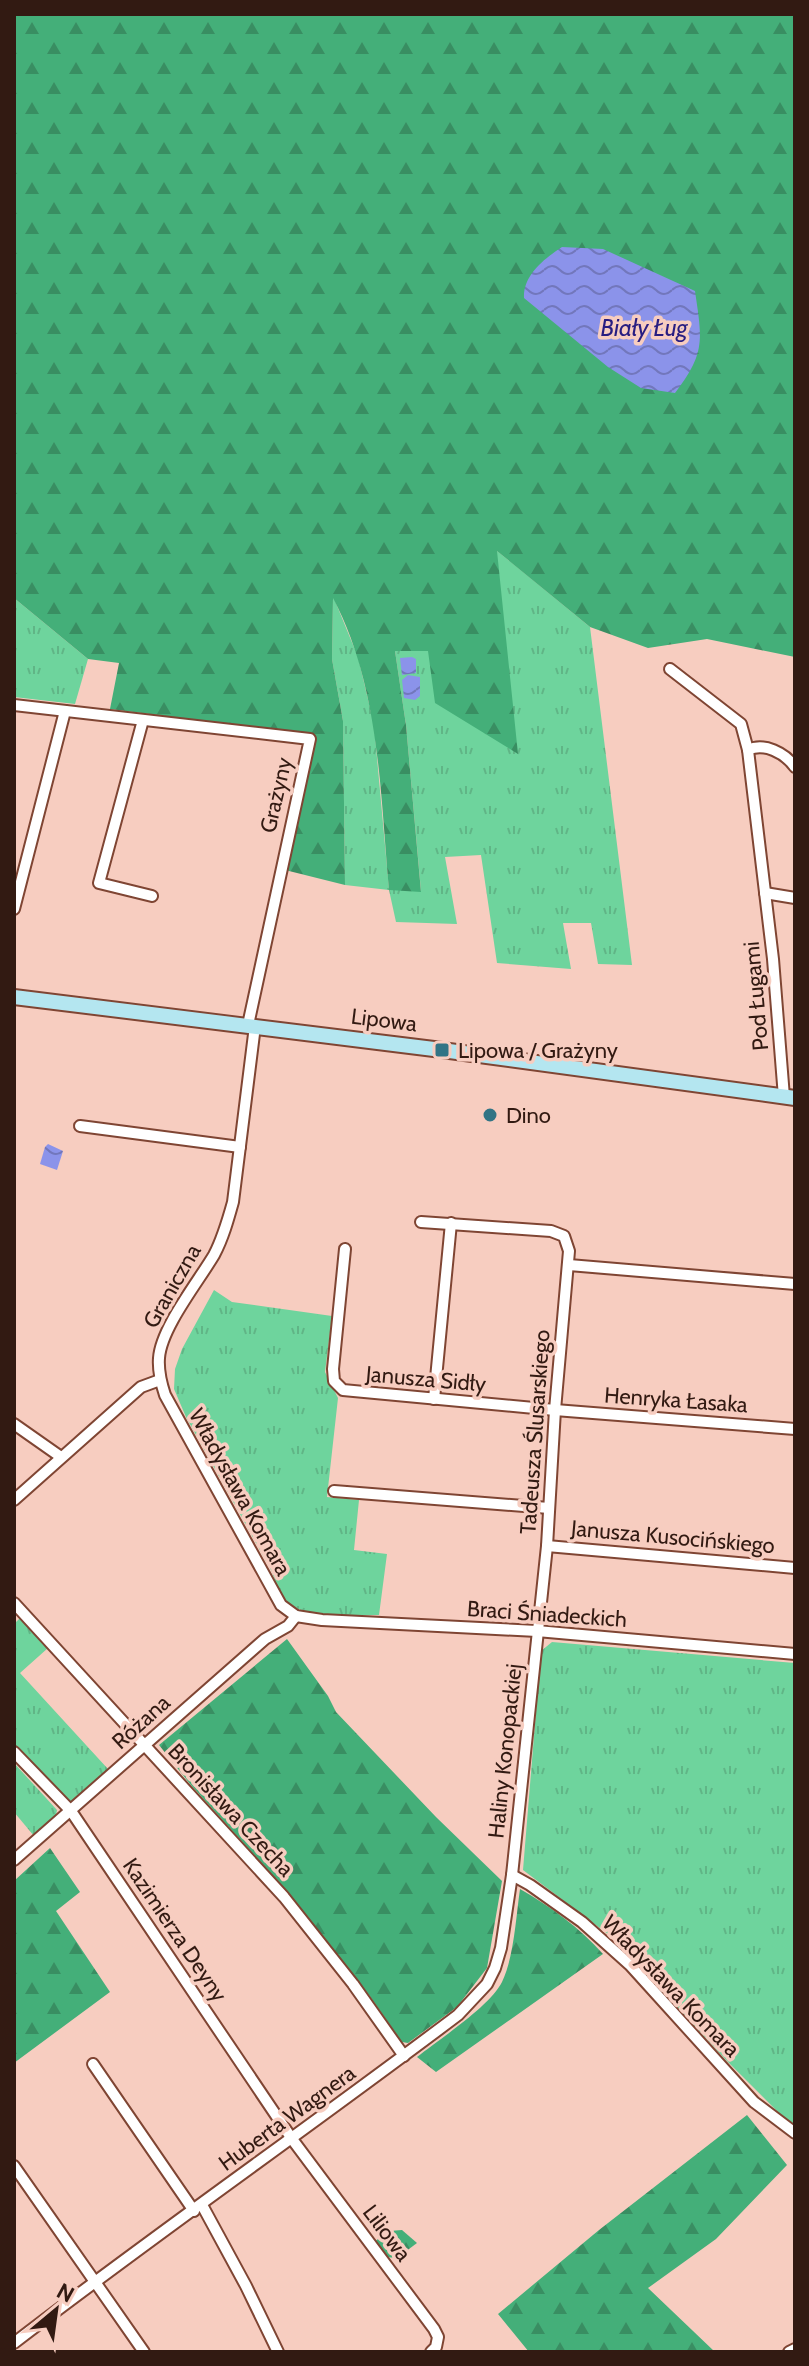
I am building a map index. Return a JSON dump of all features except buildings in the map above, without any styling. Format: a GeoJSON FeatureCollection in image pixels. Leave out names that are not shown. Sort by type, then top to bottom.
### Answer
{"type":"FeatureCollection","features":[{"type":"Feature","properties":{"kind":"main road","name":"Lipowa"},"geometry":{"type":"LineString","coordinates":[[14,997],[790,1097]]}},
{"type":"Feature","properties":{"kind":"street","name":"Pod Ługami"},"geometry":{"type":"LineString","coordinates":[[670,669],[741,724],[748,750],[790,1097]]}},
{"type":"Feature","properties":{"kind":"street","name":"Grażyny"},"geometry":{"type":"LineString","coordinates":[[14,705],[310,739],[251,1026]]}},
{"type":"Feature","properties":{"kind":"street"},"geometry":{"type":"LineString","coordinates":[[14,909],[65,711]]}},
{"type":"Feature","properties":{"kind":"street"},"geometry":{"type":"LineString","coordinates":[[143,720],[99,883],[152,896]]}},
{"type":"Feature","properties":{"kind":"street"},"geometry":{"type":"LineString","coordinates":[[748,750],[758,746],[783,754],[795,767]]}},
{"type":"Feature","properties":{"kind":"street"},"geometry":{"type":"LineString","coordinates":[[765,893],[795,898]]}},
{"type":"Feature","properties":{"kind":"street","name":"Graniczna"},"geometry":{"type":"LineString","coordinates":[[160,1380],[162,1341],[216,1251],[228,1222],[240,1147],[251,1026]]}},
{"type":"Feature","properties":{"kind":"street"},"geometry":{"type":"LineString","coordinates":[[80,1126],[240,1147]]}},
{"type":"Feature","properties":{"kind":"street"},"geometry":{"type":"LineString","coordinates":[[421,1222],[451,1223],[434,1399]]}},
{"type":"Feature","properties":{"kind":"street","name":"Tadeusza Ślusarskiego"},"geometry":{"type":"LineString","coordinates":[[451,1223],[551,1231],[564,1236],[569,1251],[547,1546],[537,1631]]}},
{"type":"Feature","properties":{"kind":"street","name":"Janusza Sidły"},"geometry":{"type":"LineString","coordinates":[[345,1249],[333,1369],[334,1381],[343,1390],[555,1410]]}},
{"type":"Feature","properties":{"kind":"street"},"geometry":{"type":"LineString","coordinates":[[569,1265],[795,1284]]}},
{"type":"Feature","properties":{"kind":"street"},"geometry":{"type":"LineString","coordinates":[[14,1500],[141,1387],[160,1380]]}},
{"type":"Feature","properties":{"kind":"street","name":"Władysława Komara"},"geometry":{"type":"LineString","coordinates":[[160,1380],[165,1395],[271,1590],[285,1610],[296,1616]]}},
{"type":"Feature","properties":{"kind":"street","name":"Henryka Łasaka"},"geometry":{"type":"LineString","coordinates":[[555,1410],[795,1429]]}},
{"type":"Feature","properties":{"kind":"street"},"geometry":{"type":"LineString","coordinates":[[14,1424],[61,1457]]}},
{"type":"Feature","properties":{"kind":"street"},"geometry":{"type":"LineString","coordinates":[[334,1491],[549,1508]]}},
{"type":"Feature","properties":{"kind":"street","name":"Janusza Kusocińskiego"},"geometry":{"type":"LineString","coordinates":[[547,1546],[795,1568]]}},
{"type":"Feature","properties":{"kind":"street","name":"Bronisława Czecha"},"geometry":{"type":"LineString","coordinates":[[14,1603],[284,1897],[353,1984],[404,2056]]}},
{"type":"Feature","properties":{"kind":"street","name":"Braci Śniadeckich"},"geometry":{"type":"LineString","coordinates":[[296,1616],[537,1631],[795,1654]]}},
{"type":"Feature","properties":{"kind":"street","name":"Różana"},"geometry":{"type":"LineString","coordinates":[[14,1860],[265,1639],[288,1626],[296,1616]]}},
{"type":"Feature","properties":{"kind":"street","name":"Haliny Konopackiej"},"geometry":{"type":"LineString","coordinates":[[512,1875],[537,1631]]}},
{"type":"Feature","properties":{"kind":"street","name":"Kazimierza Deyny"},"geometry":{"type":"LineString","coordinates":[[14,1752],[71,1811],[292,2139]]}},
{"type":"Feature","properties":{"kind":"street","name":"Władysława Komara"},"geometry":{"type":"LineString","coordinates":[[512,1875],[582,1922],[630,1965],[754,2102],[795,2133]]}},
{"type":"Feature","properties":{"kind":"street","name":"Huberta Wagnera"},"geometry":{"type":"LineString","coordinates":[[14,2343],[95,2280],[198,2208],[458,2015],[487,1984],[498,1960],[512,1875]]}},
{"type":"Feature","properties":{"kind":"street"},"geometry":{"type":"LineString","coordinates":[[93,2064],[198,2208],[246,2286],[278,2352]]}},
{"type":"Feature","properties":{"kind":"street","name":"Liliowa"},"geometry":{"type":"LineString","coordinates":[[292,2139],[434,2329],[438,2337],[436,2347],[431,2352]]}},
{"type":"Feature","properties":{"kind":"street"},"geometry":{"type":"LineString","coordinates":[[14,2166],[144,2352]]}},
{"type":"Feature","properties":{"kind":"street"},"geometry":{"type":"LineString","coordinates":[[789,2352],[795,2349]]}},
{"type":"Feature","properties":{"kind":"green space"},"geometry":{"type":"Polygon","coordinates":[[[14,14],[795,14],[795,657],[707,639],[648,648],[590,627],[497,551],[518,754],[435,703],[428,651],[395,651],[406,725],[421,892],[389,890],[380,778],[369,704],[349,632],[333,598],[332,659],[343,721],[345,885],[285,870],[315,735],[110,709],[119,663],[88,659],[14,598],[14,14]]]}},
{"type":"Feature","properties":{"kind":"green space"},"geometry":{"type":"Polygon","coordinates":[[[496,550],[590,627],[632,965],[598,964],[591,923],[563,923],[571,969],[497,963],[481,855],[445,857],[457,924],[396,922],[389,890],[345,885],[343,721],[332,659],[333,596],[358,657],[374,725],[389,889],[421,891],[406,725],[395,651],[428,650],[517,753],[496,550]]]}},
{"type":"Feature","properties":{"kind":"green space"},"geometry":{"type":"Polygon","coordinates":[[[14,598],[88,659],[75,704],[14,697],[14,598]]]}},
{"type":"Feature","properties":{"kind":"green space"},"geometry":{"type":"Polygon","coordinates":[[[214,1290],[232,1302],[332,1316],[325,1372],[338,1398],[327,1497],[359,1500],[354,1550],[387,1554],[379,1615],[320,1614],[298,1609],[287,1601],[186,1417],[174,1389],[175,1369],[182,1349],[214,1290]]]}},
{"type":"Feature","properties":{"kind":"green space"},"geometry":{"type":"Polygon","coordinates":[[[20,1618],[48,1648],[20,1673],[108,1769],[70,1804],[14,1747],[14,1624],[20,1618]]]}},
{"type":"Feature","properties":{"kind":"green space"},"geometry":{"type":"Polygon","coordinates":[[[287,1639],[336,1712],[502,1881],[487,1968],[457,2007],[408,2043],[402,2042],[286,1890],[159,1745],[287,1639]]]}},
{"type":"Feature","properties":{"kind":"green space"},"geometry":{"type":"Polygon","coordinates":[[[552,1642],[795,1663],[795,2125],[783,2117],[725,2059],[617,1941],[523,1870],[541,1651],[552,1642]]]}},
{"type":"Feature","properties":{"kind":"green space"},"geometry":{"type":"Polygon","coordinates":[[[14,1763],[57,1810],[56,1815],[34,1836],[14,1812],[14,1763]]]}},
{"type":"Feature","properties":{"kind":"green space"},"geometry":{"type":"Polygon","coordinates":[[[50,1848],[80,1892],[56,1911],[110,1992],[14,2063],[14,1881],[50,1848]]]}},
{"type":"Feature","properties":{"kind":"green space"},"geometry":{"type":"Polygon","coordinates":[[[520,1889],[564,1918],[603,1954],[436,2072],[417,2057],[476,2012],[502,1982],[512,1949],[520,1889]]]}},
{"type":"Feature","properties":{"kind":"green space"},"geometry":{"type":"Polygon","coordinates":[[[747,2115],[787,2165],[716,2239],[648,2288],[715,2352],[529,2352],[498,2314],[599,2230],[747,2115]]]}},
{"type":"Feature","properties":{"kind":"green space"},"geometry":{"type":"Polygon","coordinates":[[[402,2230],[417,2243],[397,2258],[385,2257],[374,2242],[389,2231],[402,2230]]]}},
{"type":"Feature","properties":{"kind":"water","name":"Biały Ług"},"geometry":{"type":"Polygon","coordinates":[[[562,247],[603,249],[695,291],[700,334],[697,356],[675,393],[641,388],[608,367],[524,298],[531,275],[562,247]]]}},
{"type":"Feature","properties":{"kind":"water"},"geometry":{"type":"Polygon","coordinates":[[[400,658],[416,659],[416,673],[402,675],[400,658]]]}},
{"type":"Feature","properties":{"kind":"water"},"geometry":{"type":"Polygon","coordinates":[[[408,675],[420,677],[420,696],[415,700],[404,698],[402,680],[408,675]]]}},
{"type":"Feature","properties":{"kind":"water"},"geometry":{"type":"Polygon","coordinates":[[[48,1144],[63,1151],[57,1170],[40,1164],[48,1144]]]}},
{"type":"Feature","properties":{"kind":"place","name":"Lipowa / Grażyny"},"geometry":{"type":"Point","coordinates":[442,1050]}},
{"type":"Feature","properties":{"kind":"place","name":"Dino"},"geometry":{"type":"Point","coordinates":[490,1115]}}]}
